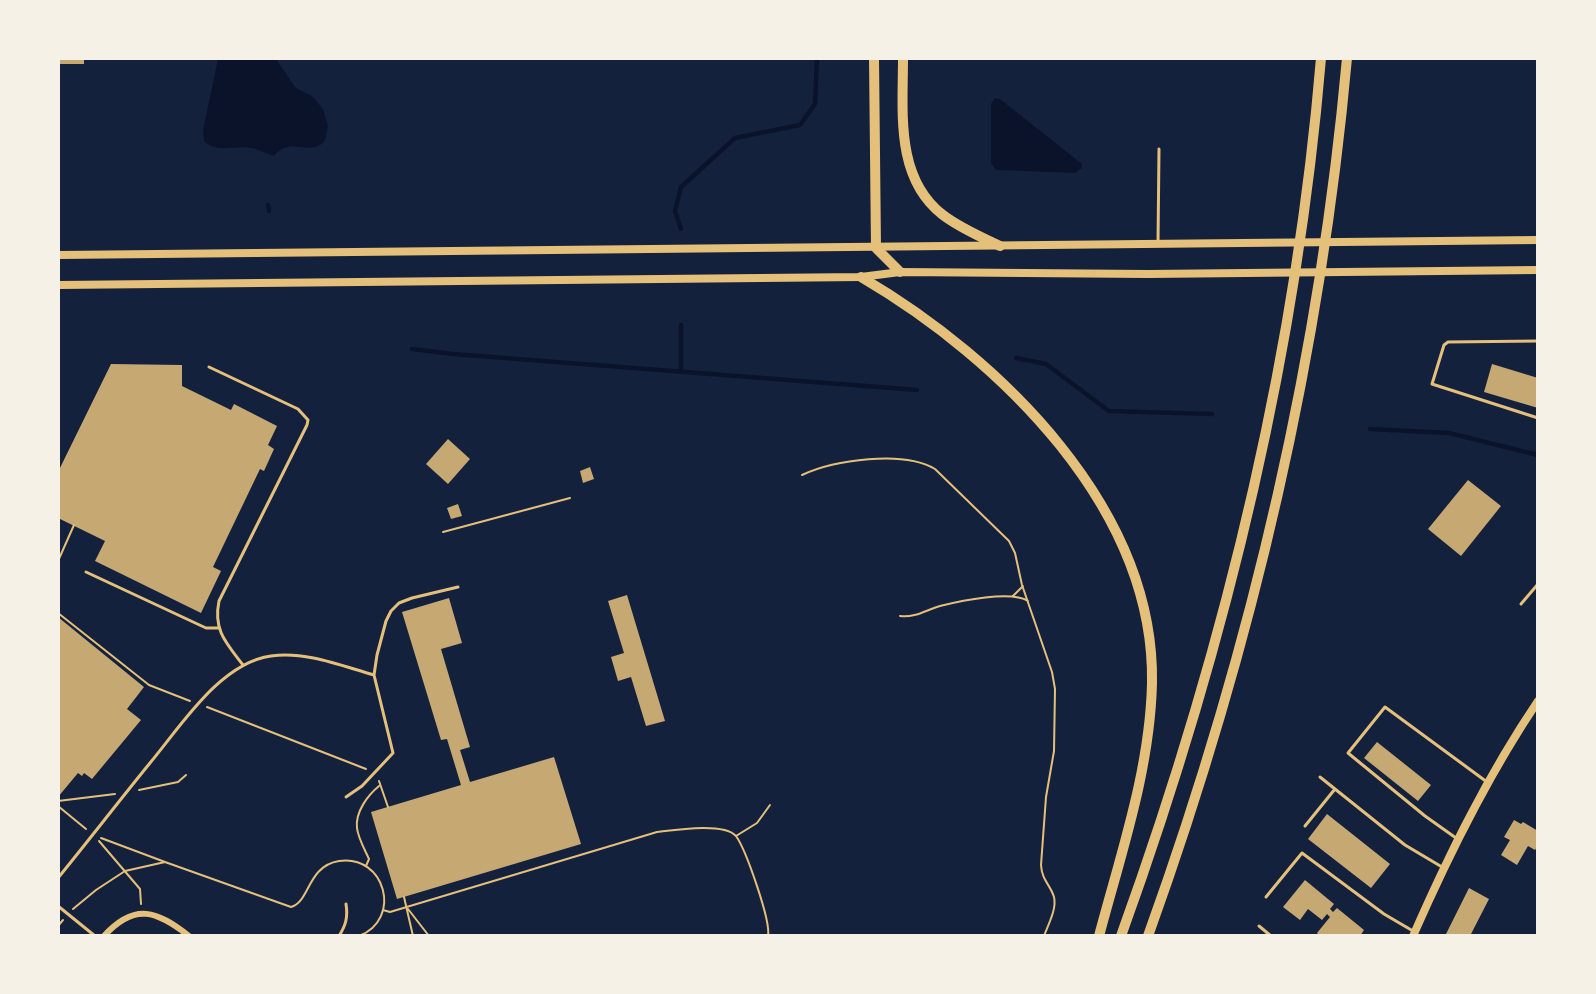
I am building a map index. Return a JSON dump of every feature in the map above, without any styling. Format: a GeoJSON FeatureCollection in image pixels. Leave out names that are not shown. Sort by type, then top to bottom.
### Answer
{"type":"FeatureCollection","features":[{"type":"Feature","properties":{"kind":"highway"},"geometry":{"type":"LineString","coordinates":[[874,58],[876,248],[900,272]]}},
{"type":"Feature","properties":{"kind":"highway"},"geometry":{"type":"LineString","coordinates":[[903,58],[905,146],[911,171],[918,187],[943,215],[1000,246]]}},
{"type":"Feature","properties":{"kind":"highway"},"geometry":{"type":"LineString","coordinates":[[1148,936],[1197,795],[1240,648],[1286,458],[1315,304],[1330,207],[1347,59]]}},
{"type":"Feature","properties":{"kind":"highway"},"geometry":{"type":"LineString","coordinates":[[1121,936],[1172,786],[1216,638],[1259,460],[1289,304],[1304,207],[1320,61]]}},
{"type":"Feature","properties":{"kind":"highway"},"geometry":{"type":"LineString","coordinates":[[861,277],[898,300],[950,338],[1033,416],[1071,460],[1095,493],[1118,532],[1130,563],[1141,598],[1149,639],[1152,680],[1150,718],[1134,805],[1099,936]]}},
{"type":"Feature","properties":{"kind":"main road"},"geometry":{"type":"LineString","coordinates":[[58,255],[1538,240]]}},
{"type":"Feature","properties":{"kind":"main road"},"geometry":{"type":"LineString","coordinates":[[58,285],[861,277],[900,272],[1148,274],[1538,270]]}},
{"type":"Feature","properties":{"kind":"street"},"geometry":{"type":"LineString","coordinates":[[1414,934],[1443,868],[1487,782],[1538,701]]}},
{"type":"Feature","properties":{"kind":"street"},"geometry":{"type":"LineString","coordinates":[[104,936],[120,920],[141,914],[164,917],[189,936]]}},
{"type":"Feature","properties":{"kind":"lane"},"geometry":{"type":"LineString","coordinates":[[1158,244],[1159,149]]}},
{"type":"Feature","properties":{"kind":"lane"},"geometry":{"type":"LineString","coordinates":[[1538,341],[1448,342],[1444,345],[1432,384],[1538,418]]}},
{"type":"Feature","properties":{"kind":"lane"},"geometry":{"type":"LineString","coordinates":[[209,367],[298,409],[309,420],[219,601],[216,614],[218,628],[243,665]]}},
{"type":"Feature","properties":{"kind":"lane"},"geometry":{"type":"LineString","coordinates":[[86,572],[206,628],[218,628]]}},
{"type":"Feature","properties":{"kind":"lane"},"geometry":{"type":"LineString","coordinates":[[1521,604],[1538,584]]}},
{"type":"Feature","properties":{"kind":"lane"},"geometry":{"type":"LineString","coordinates":[[346,797],[357,791],[393,753],[374,675],[386,621],[391,611],[399,603],[412,598],[458,587]]}},
{"type":"Feature","properties":{"kind":"lane"},"geometry":{"type":"LineString","coordinates":[[58,878],[198,704],[243,665],[270,656],[292,654],[374,675]]}},
{"type":"Feature","properties":{"kind":"lane"},"geometry":{"type":"LineString","coordinates":[[1458,839],[1425,816],[1348,753],[1385,706],[1487,782]]}},
{"type":"Feature","properties":{"kind":"lane"},"geometry":{"type":"LineString","coordinates":[[1320,777],[1406,845],[1443,868]]}},
{"type":"Feature","properties":{"kind":"lane"},"geometry":{"type":"LineString","coordinates":[[1305,826],[1335,789]]}},
{"type":"Feature","properties":{"kind":"lane"},"geometry":{"type":"LineString","coordinates":[[1266,897],[1302,853],[1414,934]]}},
{"type":"Feature","properties":{"kind":"lane"},"geometry":{"type":"LineString","coordinates":[[339,936],[348,915],[346,904]]}},
{"type":"Feature","properties":{"kind":"lane"},"geometry":{"type":"LineString","coordinates":[[58,906],[95,936]]}},
{"type":"Feature","properties":{"kind":"lane"},"geometry":{"type":"LineString","coordinates":[[1259,926],[1271,936]]}},
{"type":"Feature","properties":{"kind":"path"},"geometry":{"type":"LineString","coordinates":[[802,475],[812,470],[861,459],[912,461],[925,464],[935,469],[1009,541],[1015,553],[1023,585],[1052,672],[1055,689],[1054,751],[1046,797],[1041,862],[1042,876],[1051,891],[1054,902],[1044,936]]}},
{"type":"Feature","properties":{"kind":"path"},"geometry":{"type":"LineString","coordinates":[[443,532],[570,498]]}},
{"type":"Feature","properties":{"kind":"path"},"geometry":{"type":"LineString","coordinates":[[59,560],[74,525]]}},
{"type":"Feature","properties":{"kind":"path"},"geometry":{"type":"LineString","coordinates":[[1013,596],[1023,585]]}},
{"type":"Feature","properties":{"kind":"path"},"geometry":{"type":"LineString","coordinates":[[900,616],[916,615],[939,606],[1013,596],[1028,601]]}},
{"type":"Feature","properties":{"kind":"path"},"geometry":{"type":"LineString","coordinates":[[58,613],[149,685],[366,769],[380,785],[388,807]]}},
{"type":"Feature","properties":{"kind":"path"},"geometry":{"type":"LineString","coordinates":[[366,866],[369,860],[357,828],[358,820],[366,801],[380,785]]}},
{"type":"Feature","properties":{"kind":"path"},"geometry":{"type":"LineString","coordinates":[[736,836],[757,823],[770,805]]}},
{"type":"Feature","properties":{"kind":"path"},"geometry":{"type":"LineString","coordinates":[[58,806],[93,835],[140,889],[141,914]]}},
{"type":"Feature","properties":{"kind":"path"},"geometry":{"type":"LineString","coordinates":[[383,910],[390,912],[657,832],[682,828],[715,829],[733,832],[749,862],[765,913],[768,936]]}},
{"type":"Feature","properties":{"kind":"path"},"geometry":{"type":"LineString","coordinates":[[93,835],[291,907],[299,903],[313,877],[325,866],[341,861],[358,862],[373,871],[384,893],[383,910],[374,926],[358,936]]}},
{"type":"Feature","properties":{"kind":"path"},"geometry":{"type":"LineString","coordinates":[[58,926],[68,914],[96,890],[125,871],[165,862]]}},
{"type":"Feature","properties":{"kind":"path"},"geometry":{"type":"LineString","coordinates":[[404,897],[413,936]]}},
{"type":"Feature","properties":{"kind":"path"},"geometry":{"type":"LineString","coordinates":[[406,907],[429,936]]}},
{"type":"Feature","properties":{"kind":"water"},"geometry":{"type":"Polygon","coordinates":[[[218,59],[276,59],[296,88],[312,96],[323,109],[328,126],[325,141],[313,148],[287,147],[274,156],[257,149],[221,148],[209,145],[204,141],[203,130],[218,59]]]}},
{"type":"Feature","properties":{"kind":"water"},"geometry":{"type":"Polygon","coordinates":[[[995,98],[1000,99],[1082,164],[1082,168],[1075,173],[996,170],[991,163],[991,104],[995,98]]]}},
{"type":"Feature","properties":{"kind":"building"},"geometry":{"type":"Polygon","coordinates":[[[58,58],[84,58],[84,64],[58,64],[58,58]]]}},
{"type":"Feature","properties":{"kind":"building"},"geometry":{"type":"Polygon","coordinates":[[[111,364],[182,365],[182,386],[231,410],[234,404],[277,426],[268,445],[274,449],[264,471],[260,469],[213,567],[221,571],[201,613],[95,561],[105,541],[58,518],[58,472],[111,364]]]}},
{"type":"Feature","properties":{"kind":"building"},"geometry":{"type":"Polygon","coordinates":[[[1492,364],[1538,378],[1538,408],[1484,392],[1492,364]]]}},
{"type":"Feature","properties":{"kind":"building"},"geometry":{"type":"Polygon","coordinates":[[[448,439],[470,459],[448,484],[426,464],[448,439]]]}},
{"type":"Feature","properties":{"kind":"building"},"geometry":{"type":"Polygon","coordinates":[[[590,467],[594,479],[583,483],[580,471],[590,467]]]}},
{"type":"Feature","properties":{"kind":"building"},"geometry":{"type":"Polygon","coordinates":[[[1468,480],[1501,506],[1461,556],[1428,529],[1468,480]]]}},
{"type":"Feature","properties":{"kind":"building"},"geometry":{"type":"Polygon","coordinates":[[[458,504],[462,516],[451,519],[447,508],[458,504]]]}},
{"type":"Feature","properties":{"kind":"building"},"geometry":{"type":"Polygon","coordinates":[[[627,595],[665,721],[646,726],[631,677],[618,681],[611,657],[624,653],[608,601],[627,595]]]}},
{"type":"Feature","properties":{"kind":"building"},"geometry":{"type":"Polygon","coordinates":[[[449,598],[462,643],[441,649],[470,747],[460,750],[470,782],[554,757],[581,844],[397,899],[371,812],[461,785],[447,739],[441,740],[402,612],[449,598]]]}},
{"type":"Feature","properties":{"kind":"building"},"geometry":{"type":"Polygon","coordinates":[[[58,617],[144,687],[127,709],[141,720],[92,779],[84,773],[82,776],[78,773],[58,797],[58,617]]]}},
{"type":"Feature","properties":{"kind":"building"},"geometry":{"type":"Polygon","coordinates":[[[1377,742],[1431,785],[1418,801],[1364,758],[1377,742]]]}},
{"type":"Feature","properties":{"kind":"building"},"geometry":{"type":"Polygon","coordinates":[[[1327,814],[1390,864],[1371,888],[1308,839],[1327,814]]]}},
{"type":"Feature","properties":{"kind":"building"},"geometry":{"type":"Polygon","coordinates":[[[1514,820],[1521,824],[1523,822],[1538,831],[1538,846],[1535,850],[1528,846],[1517,865],[1501,855],[1510,840],[1504,837],[1514,820]]]}},
{"type":"Feature","properties":{"kind":"building"},"geometry":{"type":"Polygon","coordinates":[[[1305,880],[1334,904],[1330,909],[1333,912],[1337,908],[1364,930],[1360,936],[1320,936],[1317,933],[1330,917],[1327,914],[1322,920],[1308,909],[1300,920],[1283,907],[1305,880]]]}},
{"type":"Feature","properties":{"kind":"building"},"geometry":{"type":"Polygon","coordinates":[[[1469,888],[1489,899],[1470,936],[1445,936],[1469,888]]]}},
{"type":"Feature","properties":{"kind":"waterway"},"geometry":{"type":"LineString","coordinates":[[681,229],[675,211],[681,187],[735,138],[800,125],[815,104],[817,58]]}},
{"type":"Feature","properties":{"kind":"waterway"},"geometry":{"type":"LineString","coordinates":[[268,205],[269,211]]}},
{"type":"Feature","properties":{"kind":"waterway"},"geometry":{"type":"LineString","coordinates":[[681,325],[681,372]]}},
{"type":"Feature","properties":{"kind":"waterway"},"geometry":{"type":"LineString","coordinates":[[412,349],[917,390]]}},
{"type":"Feature","properties":{"kind":"waterway"},"geometry":{"type":"LineString","coordinates":[[1016,358],[1046,364],[1109,411],[1212,414]]}},
{"type":"Feature","properties":{"kind":"waterway"},"geometry":{"type":"LineString","coordinates":[[1370,429],[1449,433],[1538,455]]}}]}
